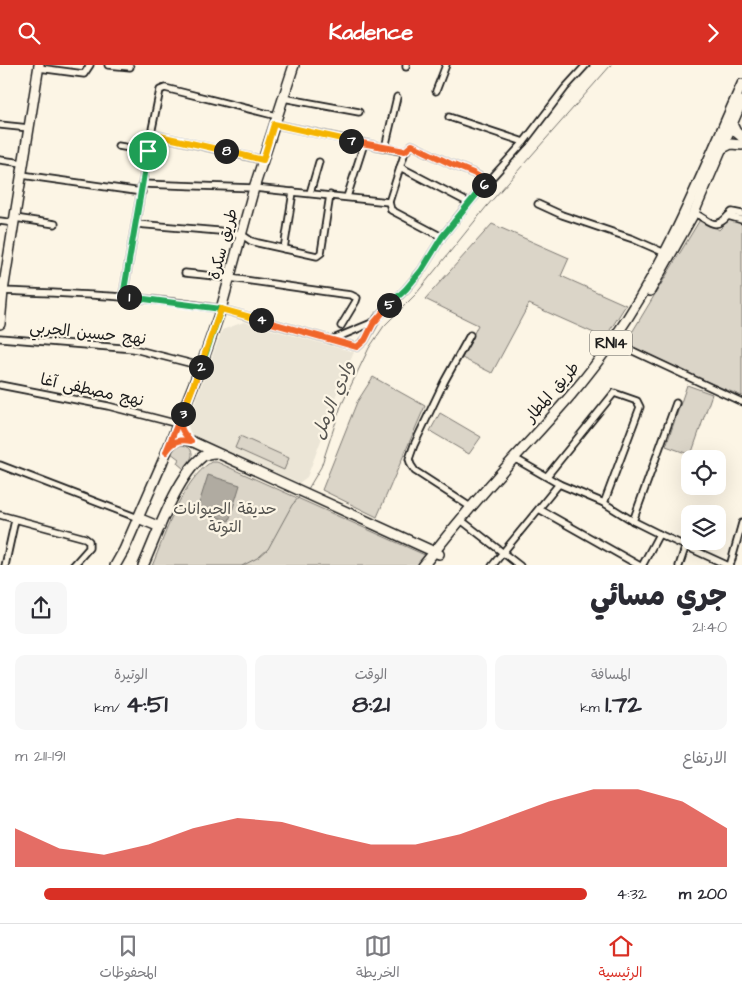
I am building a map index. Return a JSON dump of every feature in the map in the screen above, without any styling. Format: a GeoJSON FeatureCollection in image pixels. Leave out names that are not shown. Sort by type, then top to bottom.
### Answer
{"type":"FeatureCollection","features":[{"type":"Feature","properties":{"kind":"main road","name":"طريق سكرة"},"geometry":{"type":"LineString","coordinates":[[115,565],[138,518],[201,366],[221,309],[254,188],[292,65]]}},
{"type":"Feature","properties":{"kind":"main road"},"geometry":{"type":"LineString","coordinates":[[0,324],[3,291],[38,66]]}},
{"type":"Feature","properties":{"kind":"main road","name":"طريق المطار"},"geometry":{"type":"LineString","coordinates":[[463,521],[472,507],[585,386],[618,344],[668,261],[721,149],[742,84]]}},
{"type":"Feature","properties":{"kind":"main road","name":"طريق المطار"},"geometry":{"type":"LineString","coordinates":[[430,565],[437,553],[463,521],[517,459],[613,342],[690,214],[726,131],[742,101]]}},
{"type":"Feature","properties":{"kind":"main road"},"geometry":{"type":"LineString","coordinates":[[726,131],[742,138]]}},
{"type":"Feature","properties":{"kind":"main road"},"geometry":{"type":"LineString","coordinates":[[726,131],[742,145]]}},
{"type":"Feature","properties":{"kind":"main road"},"geometry":{"type":"LineString","coordinates":[[721,149],[727,145],[742,145]]}},
{"type":"Feature","properties":{"kind":"main road"},"geometry":{"type":"LineString","coordinates":[[182,415],[180,427],[198,455],[194,464]]}},
{"type":"Feature","properties":{"kind":"main road"},"geometry":{"type":"LineString","coordinates":[[175,431],[186,439],[216,453],[437,553]]}},
{"type":"Feature","properties":{"kind":"main road"},"geometry":{"type":"LineString","coordinates":[[166,452],[172,443],[186,439]]}},
{"type":"Feature","properties":{"kind":"main road"},"geometry":{"type":"LineString","coordinates":[[143,565],[184,477],[194,464],[206,454],[216,453]]}},
{"type":"Feature","properties":{"kind":"main road"},"geometry":{"type":"LineString","coordinates":[[138,518],[160,527]]}},
{"type":"Feature","properties":{"kind":"main road","name":"طريق المطار"},"geometry":{"type":"LineString","coordinates":[[423,565],[437,553]]}},
{"type":"Feature","properties":{"kind":"street"},"geometry":{"type":"LineString","coordinates":[[38,66],[84,74],[90,65]]}},
{"type":"Feature","properties":{"kind":"street"},"geometry":{"type":"LineString","coordinates":[[108,65],[130,67]]}},
{"type":"Feature","properties":{"kind":"street"},"geometry":{"type":"LineString","coordinates":[[436,91],[446,65]]}},
{"type":"Feature","properties":{"kind":"street"},"geometry":{"type":"LineString","coordinates":[[3,291],[123,296],[221,309],[357,347],[365,340],[374,323],[421,271],[442,237],[469,203],[524,142],[565,88],[586,65]]}},
{"type":"Feature","properties":{"kind":"street"},"geometry":{"type":"LineString","coordinates":[[123,296],[151,134],[160,91],[165,88],[276,120],[364,143],[405,151]]}},
{"type":"Feature","properties":{"kind":"street"},"geometry":{"type":"LineString","coordinates":[[385,148],[396,97]]}},
{"type":"Feature","properties":{"kind":"street"},"geometry":{"type":"LineString","coordinates":[[283,98],[359,112]]}},
{"type":"Feature","properties":{"kind":"street"},"geometry":{"type":"LineString","coordinates":[[449,117],[524,142]]}},
{"type":"Feature","properties":{"kind":"street"},"geometry":{"type":"LineString","coordinates":[[0,125],[29,128]]}},
{"type":"Feature","properties":{"kind":"street"},"geometry":{"type":"LineString","coordinates":[[151,134],[263,160]]}},
{"type":"Feature","properties":{"kind":"street"},"geometry":{"type":"LineString","coordinates":[[347,197],[364,143]]}},
{"type":"Feature","properties":{"kind":"street"},"geometry":{"type":"LineString","coordinates":[[442,237],[391,211],[389,202],[405,151],[412,145],[487,181]]}},
{"type":"Feature","properties":{"kind":"street"},"geometry":{"type":"LineString","coordinates":[[118,146],[148,151]]}},
{"type":"Feature","properties":{"kind":"street"},"geometry":{"type":"LineString","coordinates":[[0,160],[23,163]]}},
{"type":"Feature","properties":{"kind":"street"},"geometry":{"type":"LineString","coordinates":[[310,193],[319,162]]}},
{"type":"Feature","properties":{"kind":"street"},"geometry":{"type":"LineString","coordinates":[[400,167],[469,203]]}},
{"type":"Feature","properties":{"kind":"street"},"geometry":{"type":"LineString","coordinates":[[22,175],[142,192]]}},
{"type":"Feature","properties":{"kind":"street"},"geometry":{"type":"LineString","coordinates":[[142,184],[254,188],[389,202]]}},
{"type":"Feature","properties":{"kind":"street"},"geometry":{"type":"LineString","coordinates":[[284,249],[293,192]]}},
{"type":"Feature","properties":{"kind":"street"},"geometry":{"type":"LineString","coordinates":[[136,224],[241,234],[251,241],[319,255],[330,195]]}},
{"type":"Feature","properties":{"kind":"street"},"geometry":{"type":"LineString","coordinates":[[538,204],[562,215],[621,234],[665,253]]}},
{"type":"Feature","properties":{"kind":"street"},"geometry":{"type":"LineString","coordinates":[[690,214],[714,224],[721,223],[732,212],[742,214]]}},
{"type":"Feature","properties":{"kind":"street"},"geometry":{"type":"LineString","coordinates":[[728,216],[742,220]]}},
{"type":"Feature","properties":{"kind":"street"},"geometry":{"type":"LineString","coordinates":[[0,221],[55,224]]}},
{"type":"Feature","properties":{"kind":"street"},"geometry":{"type":"LineString","coordinates":[[185,273],[230,277],[351,295],[356,298],[356,301],[341,326]]}},
{"type":"Feature","properties":{"kind":"street"},"geometry":{"type":"LineString","coordinates":[[331,340],[374,323]]}},
{"type":"Feature","properties":{"kind":"street"},"geometry":{"type":"LineString","coordinates":[[470,335],[444,382],[409,459],[412,468],[423,477],[472,507]]}},
{"type":"Feature","properties":{"kind":"street","name":"نهج حسين الجربي"},"geometry":{"type":"LineString","coordinates":[[0,338],[134,349],[201,366]]}},
{"type":"Feature","properties":{"kind":"street"},"geometry":{"type":"LineString","coordinates":[[618,344],[742,402]]}},
{"type":"Feature","properties":{"kind":"street","name":"نهج مصطفى آغا"},"geometry":{"type":"LineString","coordinates":[[0,385],[108,406],[175,431]]}},
{"type":"Feature","properties":{"kind":"street"},"geometry":{"type":"LineString","coordinates":[[547,476],[614,393],[637,401],[640,407],[604,503]]}},
{"type":"Feature","properties":{"kind":"street"},"geometry":{"type":"LineString","coordinates":[[633,521],[676,403]]}},
{"type":"Feature","properties":{"kind":"street"},"geometry":{"type":"LineString","coordinates":[[517,459],[559,484],[604,503],[633,521],[681,543]]}},
{"type":"Feature","properties":{"kind":"street"},"geometry":{"type":"LineString","coordinates":[[0,465],[138,518]]}},
{"type":"Feature","properties":{"kind":"street"},"geometry":{"type":"LineString","coordinates":[[492,565],[559,484]]}},
{"type":"Feature","properties":{"kind":"street"},"geometry":{"type":"LineString","coordinates":[[539,509],[641,565],[659,534]]}},
{"type":"Feature","properties":{"kind":"street"},"geometry":{"type":"LineString","coordinates":[[0,515],[86,538],[90,541],[89,548],[73,565]]}},
{"type":"Feature","properties":{"kind":"street"},"geometry":{"type":"LineString","coordinates":[[5,565],[15,520]]}},
{"type":"Feature","properties":{"kind":"street"},"geometry":{"type":"LineString","coordinates":[[463,521],[520,565]]}},
{"type":"Feature","properties":{"kind":"street"},"geometry":{"type":"LineString","coordinates":[[697,550],[730,565],[742,523]]}},
{"type":"Feature","properties":{"kind":"street"},"geometry":{"type":"LineString","coordinates":[[679,565],[684,550]]}},
{"type":"Feature","properties":{"kind":"shaded area"},"geometry":{"type":"Polygon","coordinates":[[[244,322],[354,352],[329,412],[325,430],[307,477],[299,483],[191,434],[187,423],[222,330],[244,322]]]}},
{"type":"Feature","properties":{"kind":"shaded area"},"geometry":{"type":"Polygon","coordinates":[[[208,475],[240,485],[229,521],[197,510],[208,475]]]}},
{"type":"Feature","properties":{"kind":"green space"},"geometry":{"type":"Polygon","coordinates":[[[732,217],[742,222],[742,396],[705,381],[631,346],[628,339],[701,218],[719,230],[732,217]]]}},
{"type":"Feature","properties":{"kind":"green space"},"geometry":{"type":"Polygon","coordinates":[[[492,224],[569,258],[561,276],[626,305],[605,338],[529,304],[492,373],[462,358],[478,325],[425,299],[492,224]]]}},
{"type":"Feature","properties":{"kind":"green space"},"geometry":{"type":"Polygon","coordinates":[[[373,377],[425,406],[377,517],[322,490],[357,402],[373,377]]]}},
{"type":"Feature","properties":{"kind":"green space"},"geometry":{"type":"Polygon","coordinates":[[[687,385],[712,394],[693,450],[681,451],[666,446],[687,385]]]}},
{"type":"Feature","properties":{"kind":"green space"},"geometry":{"type":"Polygon","coordinates":[[[440,413],[481,437],[469,454],[430,431],[440,413]]]}},
{"type":"Feature","properties":{"kind":"green space"},"geometry":{"type":"Polygon","coordinates":[[[240,436],[289,458],[284,470],[235,448],[240,436]]]}},
{"type":"Feature","properties":{"kind":"green space"},"geometry":{"type":"Polygon","coordinates":[[[184,445],[191,450],[192,456],[184,469],[177,463],[179,459],[171,453],[178,446],[184,445]]]}},
{"type":"Feature","properties":{"kind":"green space","name":"حديقة الحيوانات التوتة"},"geometry":{"type":"Polygon","coordinates":[[[211,462],[217,462],[427,556],[420,565],[152,565],[183,495],[200,471],[211,462]]]}},
{"type":"Feature","properties":{"kind":"waterway","name":"وادي الرمل"},"geometry":{"type":"LineString","coordinates":[[308,489],[321,467],[341,406],[369,348],[384,326],[416,294],[487,206],[611,65]]}},
{"type":"Feature","properties":{"kind":"waterway","name":"وادي الرمل"},"geometry":{"type":"LineString","coordinates":[[244,565],[259,557],[268,549],[292,505],[301,495]]}},
{"type":"Feature","properties":{"kind":"route"},"geometry":{"type":"LineString","coordinates":[[148,151],[123,296],[221,309],[201,366],[166,452],[172,443],[176,441],[191,441],[185,436],[180,427],[182,415],[201,366],[221,309],[357,347],[365,340],[382,312],[406,289],[421,271],[442,237],[487,181],[412,145],[405,151],[274,124],[263,160],[151,134],[148,151]]}}]}
